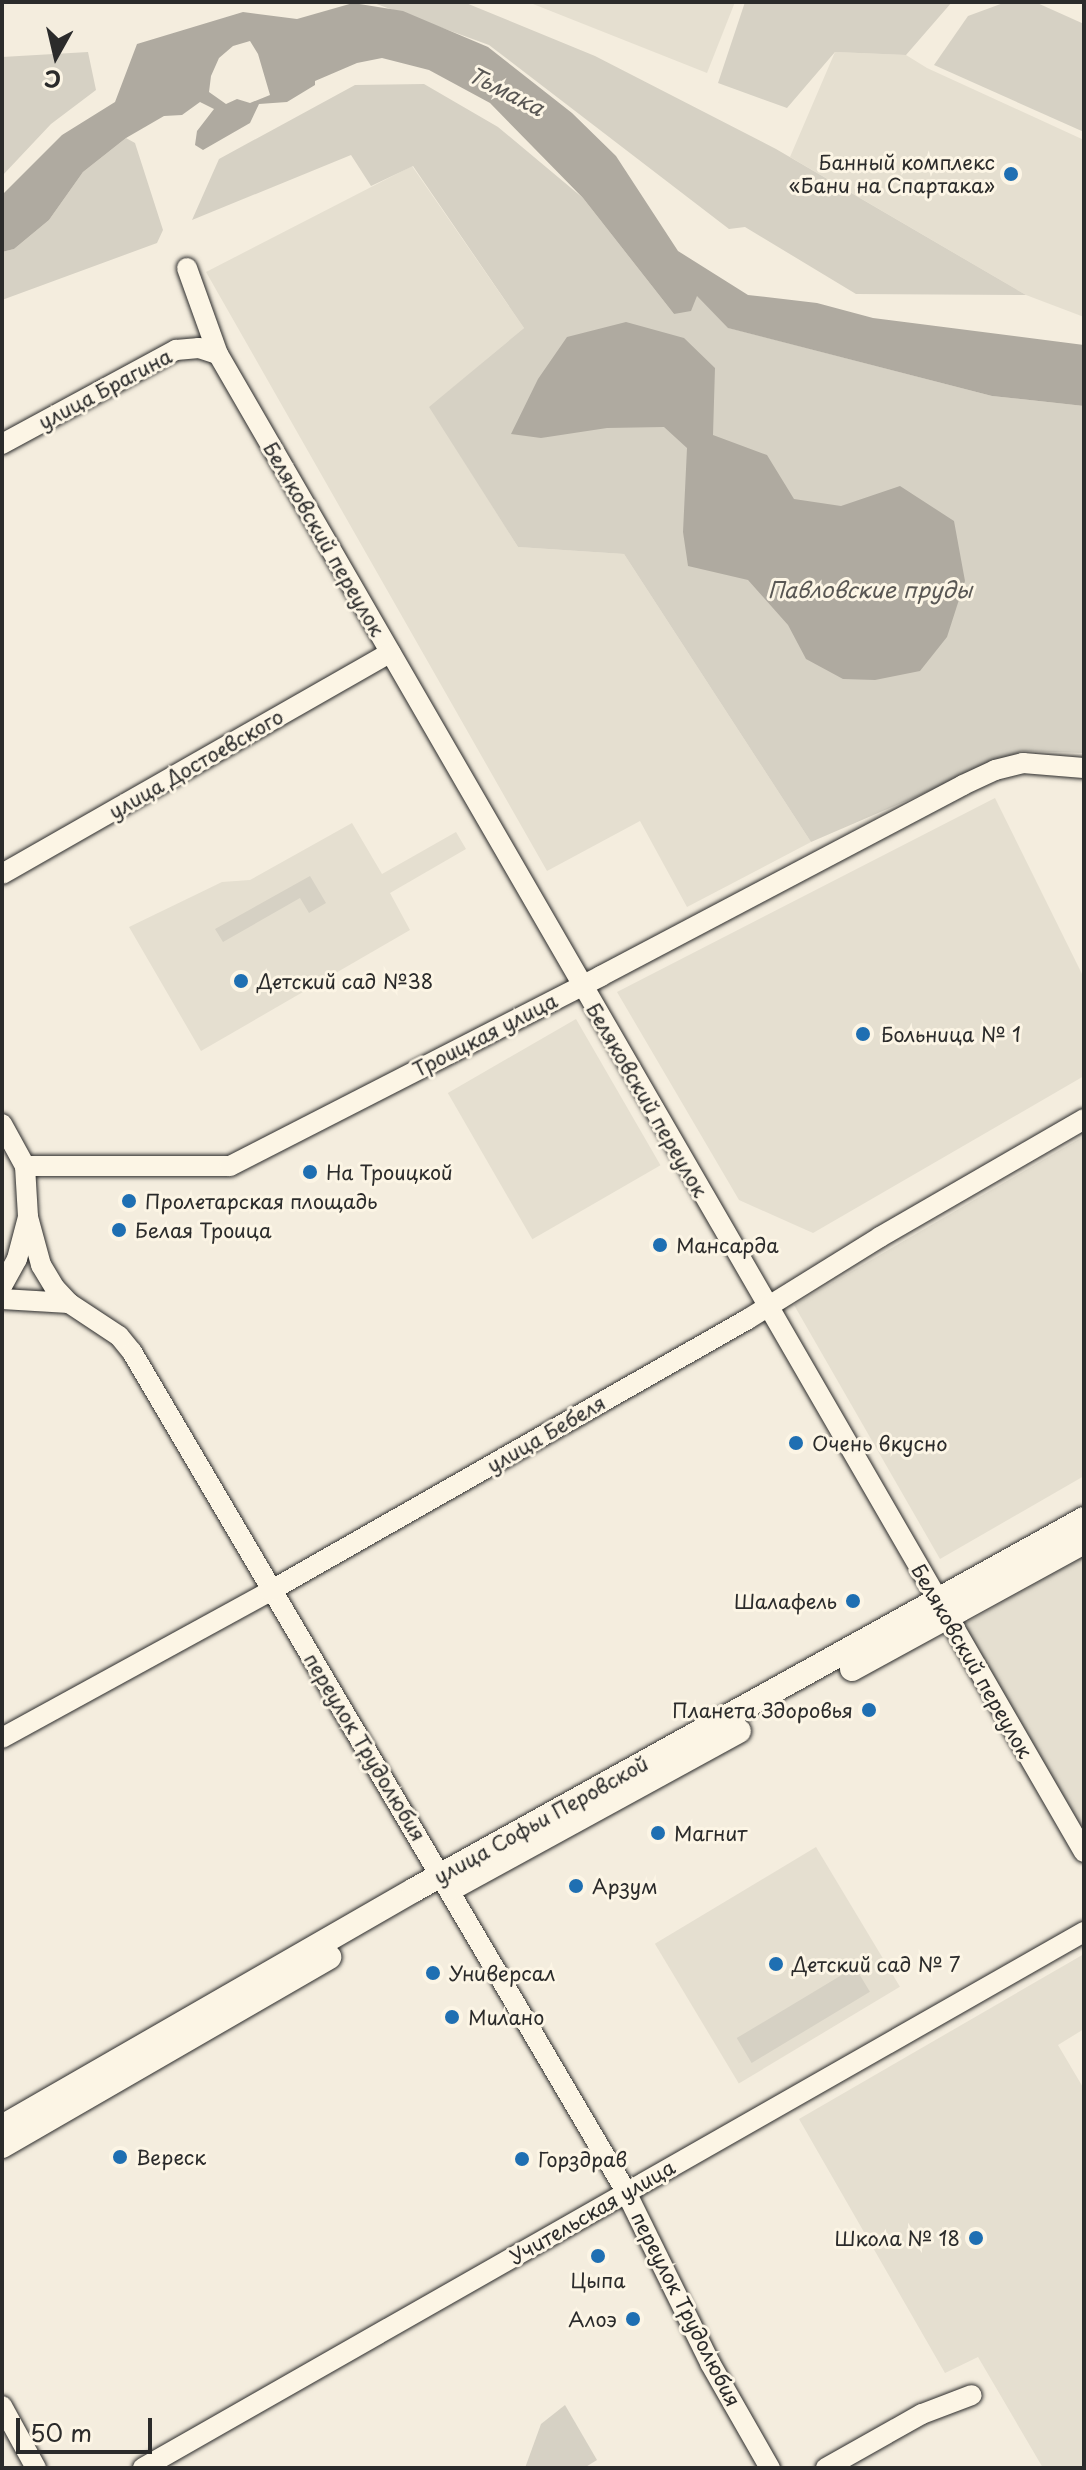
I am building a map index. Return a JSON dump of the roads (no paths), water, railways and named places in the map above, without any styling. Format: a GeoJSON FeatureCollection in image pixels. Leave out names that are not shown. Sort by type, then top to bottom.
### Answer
{"type":"FeatureCollection","features":[{"type":"Feature","properties":{"kind":"main road","name":"улица Софьи Перовской"},"geometry":{"type":"LineString","coordinates":[[943,1611],[1084,1519]]}},
{"type":"Feature","properties":{"kind":"main road","name":"улица Софьи Перовской"},"geometry":{"type":"LineString","coordinates":[[2,2127],[943,1611],[1084,1542]]}},
{"type":"Feature","properties":{"kind":"main road","name":"улица Софьи Перовской"},"geometry":{"type":"LineString","coordinates":[[2,2146],[446,1882]]}},
{"type":"Feature","properties":{"kind":"street","name":"Беляковский переулок"},"geometry":{"type":"LineString","coordinates":[[187,268],[214,352],[1084,1852]]}},
{"type":"Feature","properties":{"kind":"street","name":"улица Брагина"},"geometry":{"type":"LineString","coordinates":[[2,444],[172,352],[191,347],[214,352]]}},
{"type":"Feature","properties":{"kind":"street","name":"улица Достоевского"},"geometry":{"type":"LineString","coordinates":[[2,874],[390,653]]}},
{"type":"Feature","properties":{"kind":"street","name":"Троицкая улица"},"geometry":{"type":"LineString","coordinates":[[25,1166],[230,1166],[995,770],[1023,763],[1084,768]]}},
{"type":"Feature","properties":{"kind":"street","name":"улица Бебеля"},"geometry":{"type":"LineString","coordinates":[[2,1738],[270,1591],[766,1308],[880,1237],[1084,1119]]}},
{"type":"Feature","properties":{"kind":"street"},"geometry":{"type":"LineString","coordinates":[[2,1124],[25,1166],[28,1217],[17,1259],[2,1286]]}},
{"type":"Feature","properties":{"kind":"street","name":"переулок Трудолюбия"},"geometry":{"type":"LineString","coordinates":[[28,1217],[46,1277],[69,1303],[119,1336],[132,1352],[625,2190],[710,2363],[770,2468]]}},
{"type":"Feature","properties":{"kind":"street"},"geometry":{"type":"LineString","coordinates":[[2,1299],[69,1303]]}},
{"type":"Feature","properties":{"kind":"street","name":"Учительская улица"},"geometry":{"type":"LineString","coordinates":[[143,2468],[625,2190],[1084,1932]]}},
{"type":"Feature","properties":{"kind":"street"},"geometry":{"type":"LineString","coordinates":[[826,2468],[922,2414],[972,2395]]}},
{"type":"Feature","properties":{"kind":"street"},"geometry":{"type":"LineString","coordinates":[[2,2406],[36,2468]]}},
{"type":"Feature","properties":{"kind":"water","name":"Тьмака"},"geometry":{"type":"Polygon","coordinates":[[[353,3],[403,11],[488,47],[572,113],[616,156],[678,251],[748,295],[817,303],[873,318],[1084,345],[1084,406],[992,396],[728,328],[697,296],[691,311],[674,314],[583,198],[490,103],[429,70],[382,58],[357,63],[315,81],[315,85],[287,102],[259,104],[250,123],[203,150],[195,145],[197,131],[214,109],[200,102],[182,115],[164,116],[126,138],[83,172],[49,220],[14,249],[2,252],[2,195],[62,135],[115,102],[137,44],[243,12],[297,19],[353,3]],[[250,41],[233,46],[219,58],[211,76],[209,92],[226,104],[237,99],[250,103],[270,95],[258,54],[250,41]]]}},
{"type":"Feature","properties":{"kind":"water","name":"Павловские пруды"},"geometry":{"type":"Polygon","coordinates":[[[626,322],[684,338],[715,368],[713,435],[767,455],[794,499],[841,506],[900,486],[954,521],[965,581],[947,637],[920,671],[875,680],[843,679],[806,659],[788,625],[748,580],[688,566],[683,532],[687,448],[664,427],[607,428],[541,438],[511,434],[538,379],[567,337],[626,322]]]}},
{"type":"Feature","properties":{"kind":"place","name":"Банный комплекс «Бани на Спартака»"},"geometry":{"type":"Point","coordinates":[1011,174]}},
{"type":"Feature","properties":{"kind":"place","name":"Детский сад №38"},"geometry":{"type":"Point","coordinates":[241,981]}},
{"type":"Feature","properties":{"kind":"place","name":"Больница № 1"},"geometry":{"type":"Point","coordinates":[863,1034]}},
{"type":"Feature","properties":{"kind":"place","name":"На Троицкой"},"geometry":{"type":"Point","coordinates":[310,1172]}},
{"type":"Feature","properties":{"kind":"place","name":"Пролетарская площадь"},"geometry":{"type":"Point","coordinates":[129,1201]}},
{"type":"Feature","properties":{"kind":"place","name":"Белая Троица"},"geometry":{"type":"Point","coordinates":[119,1230]}},
{"type":"Feature","properties":{"kind":"place","name":"Мансарда"},"geometry":{"type":"Point","coordinates":[660,1245]}},
{"type":"Feature","properties":{"kind":"place","name":"Очень вкусно"},"geometry":{"type":"Point","coordinates":[796,1443]}},
{"type":"Feature","properties":{"kind":"place","name":"Шалафель"},"geometry":{"type":"Point","coordinates":[853,1601]}},
{"type":"Feature","properties":{"kind":"place","name":"Планета Здоровья"},"geometry":{"type":"Point","coordinates":[869,1710]}},
{"type":"Feature","properties":{"kind":"place","name":"Магнит"},"geometry":{"type":"Point","coordinates":[658,1833]}},
{"type":"Feature","properties":{"kind":"place","name":"Арзум"},"geometry":{"type":"Point","coordinates":[576,1886]}},
{"type":"Feature","properties":{"kind":"place","name":"Детский сад № 7"},"geometry":{"type":"Point","coordinates":[776,1964]}},
{"type":"Feature","properties":{"kind":"place","name":"Универсал"},"geometry":{"type":"Point","coordinates":[433,1973]}},
{"type":"Feature","properties":{"kind":"place","name":"Милано"},"geometry":{"type":"Point","coordinates":[452,2017]}},
{"type":"Feature","properties":{"kind":"place","name":"Вереск"},"geometry":{"type":"Point","coordinates":[120,2157]}},
{"type":"Feature","properties":{"kind":"place","name":"Горздрав"},"geometry":{"type":"Point","coordinates":[522,2159]}},
{"type":"Feature","properties":{"kind":"place","name":"Школа № 18"},"geometry":{"type":"Point","coordinates":[976,2238]}},
{"type":"Feature","properties":{"kind":"place","name":"Цыпа"},"geometry":{"type":"Point","coordinates":[598,2256]}},
{"type":"Feature","properties":{"kind":"place","name":"Алоэ"},"geometry":{"type":"Point","coordinates":[633,2319]}}]}
